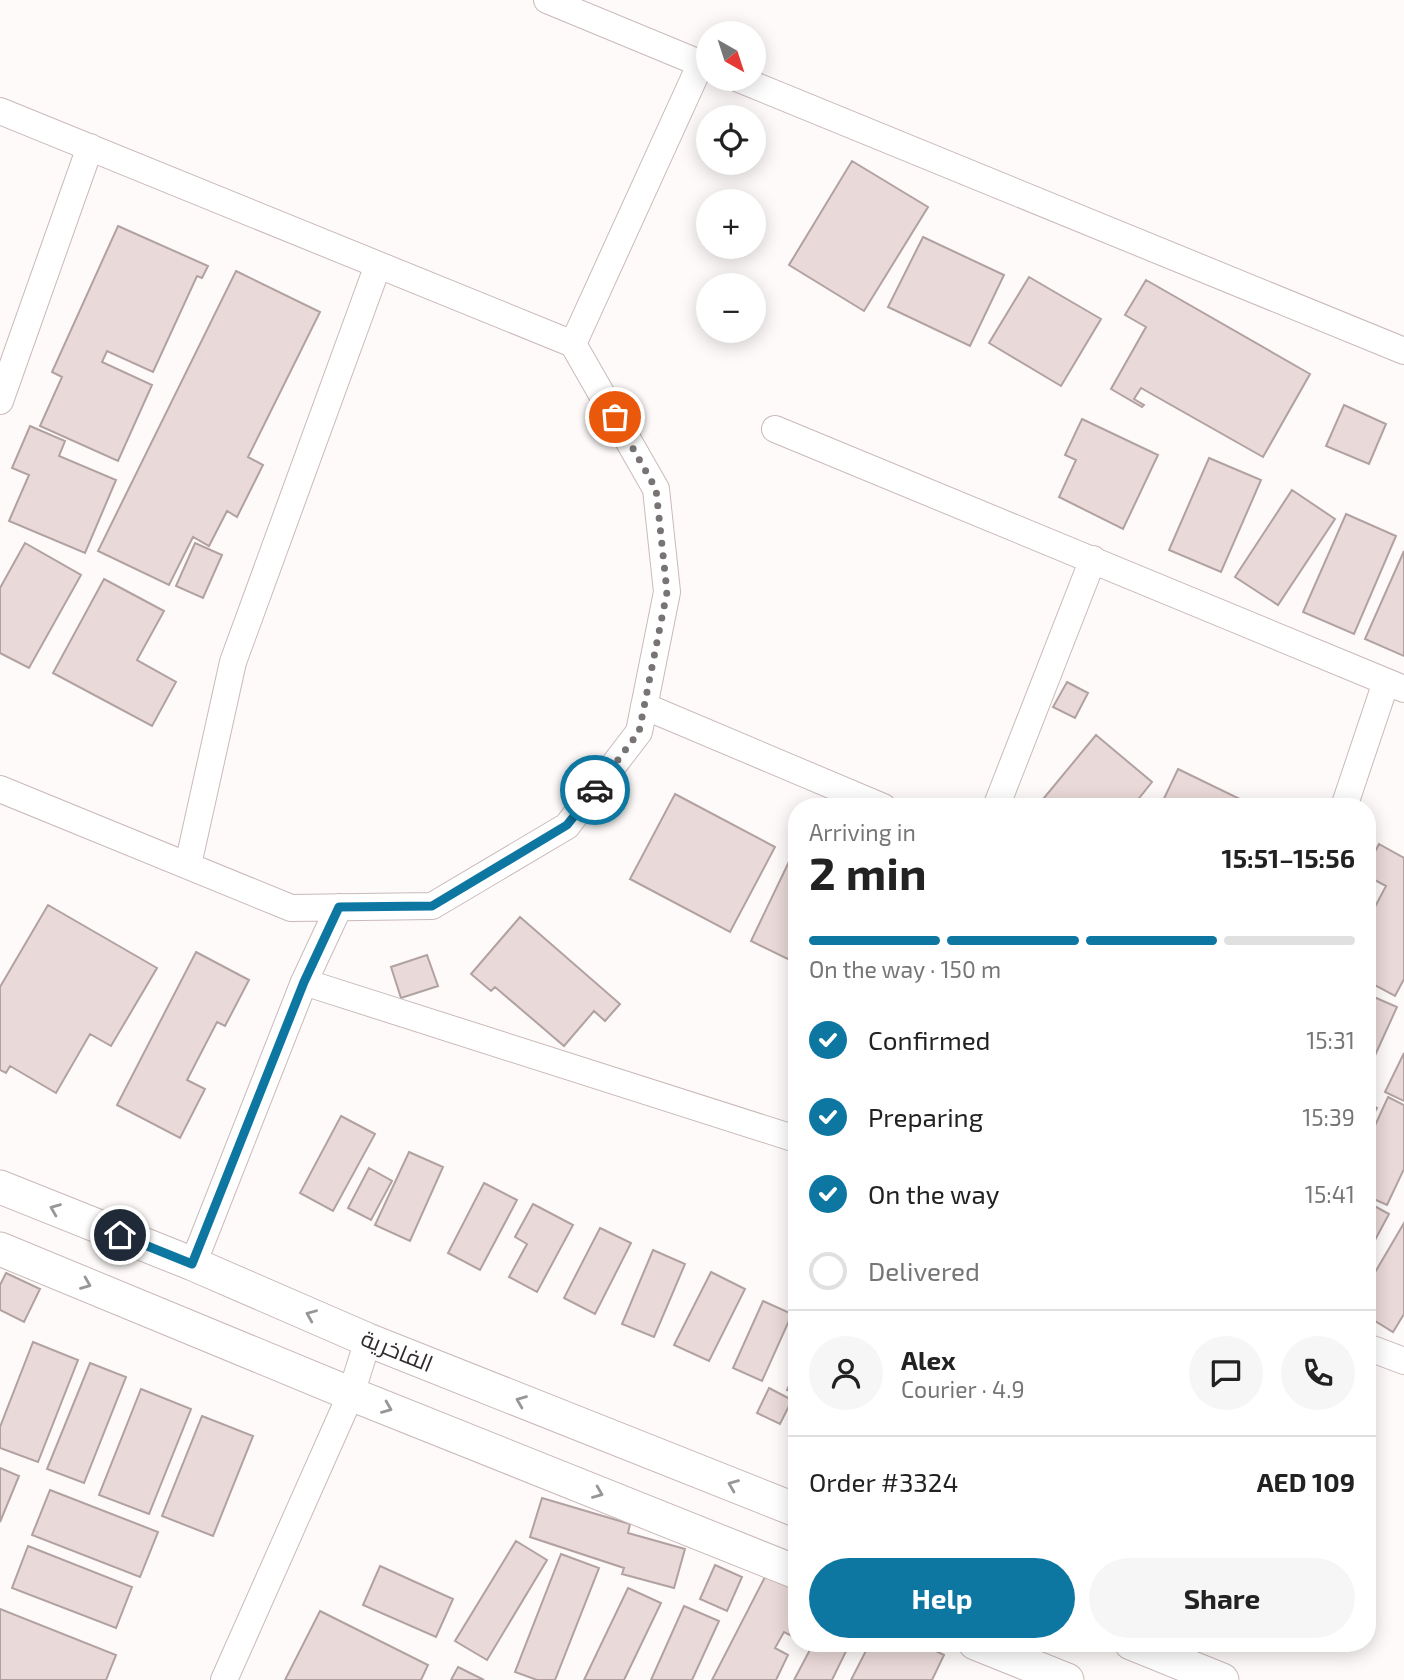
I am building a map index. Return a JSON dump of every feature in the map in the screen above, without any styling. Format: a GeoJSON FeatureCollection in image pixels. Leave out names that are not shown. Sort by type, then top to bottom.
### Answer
{"type":"FeatureCollection","features":[{"type":"Feature","properties":{"kind":"street"},"geometry":{"type":"LineString","coordinates":[[547,0],[696,61]]}},
{"type":"Feature","properties":{"kind":"street"},"geometry":{"type":"LineString","coordinates":[[573,344],[696,84]]}},
{"type":"Feature","properties":{"kind":"street"},"geometry":{"type":"LineString","coordinates":[[766,90],[1404,351]]}},
{"type":"Feature","properties":{"kind":"street"},"geometry":{"type":"LineString","coordinates":[[0,111],[573,344],[656,489],[667,592],[639,732],[567,825],[432,906],[291,908],[0,789]]}},
{"type":"Feature","properties":{"kind":"street"},"geometry":{"type":"LineString","coordinates":[[0,401],[90,147]]}},
{"type":"Feature","properties":{"kind":"street"},"geometry":{"type":"LineString","coordinates":[[188,865],[233,662],[378,265]]}},
{"type":"Feature","properties":{"kind":"street"},"geometry":{"type":"LineString","coordinates":[[775,429],[1395,686],[1348,798]]}},
{"type":"Feature","properties":{"kind":"street"},"geometry":{"type":"LineString","coordinates":[[1000,798],[1093,559]]}},
{"type":"Feature","properties":{"kind":"street"},"geometry":{"type":"LineString","coordinates":[[645,706],[862,798]]}},
{"type":"Feature","properties":{"kind":"street"},"geometry":{"type":"LineString","coordinates":[[192,1264],[304,982],[339,907]]}},
{"type":"Feature","properties":{"kind":"street"},"geometry":{"type":"LineString","coordinates":[[304,982],[788,1136]]}},
{"type":"Feature","properties":{"kind":"street","name":"الفاخرية"},"geometry":{"type":"LineString","coordinates":[[0,1187],[192,1264],[368,1340],[788,1507]]}},
{"type":"Feature","properties":{"kind":"street"},"geometry":{"type":"LineString","coordinates":[[0,1249],[351,1394],[788,1569]]}},
{"type":"Feature","properties":{"kind":"street"},"geometry":{"type":"LineString","coordinates":[[225,1680],[351,1394],[368,1340]]}},
{"type":"Feature","properties":{"kind":"street"},"geometry":{"type":"LineString","coordinates":[[1376,1350],[1404,1361]]}},
{"type":"Feature","properties":{"kind":"street"},"geometry":{"type":"LineString","coordinates":[[997,1652],[1067,1680]]}},
{"type":"Feature","properties":{"kind":"street"},"geometry":{"type":"LineString","coordinates":[[1153,1652],[1222,1680]]}},
{"type":"Feature","properties":{"kind":"building"},"geometry":{"type":"Polygon","coordinates":[[[852,161],[928,207],[864,311],[789,265],[852,161]]]}},
{"type":"Feature","properties":{"kind":"building"},"geometry":{"type":"Polygon","coordinates":[[[118,226],[208,266],[202,278],[197,276],[153,372],[107,351],[102,362],[152,385],[118,461],[40,426],[62,377],[52,372],[118,226]]]}},
{"type":"Feature","properties":{"kind":"building"},"geometry":{"type":"Polygon","coordinates":[[[923,237],[1004,275],[970,346],[888,307],[923,237]]]}},
{"type":"Feature","properties":{"kind":"building"},"geometry":{"type":"Polygon","coordinates":[[[236,271],[320,312],[248,457],[263,465],[237,517],[227,511],[209,546],[193,537],[169,585],[98,551],[236,271]]]}},
{"type":"Feature","properties":{"kind":"building"},"geometry":{"type":"Polygon","coordinates":[[[1029,277],[1101,319],[1061,386],[989,343],[1029,277]]]}},
{"type":"Feature","properties":{"kind":"building"},"geometry":{"type":"Polygon","coordinates":[[[1146,280],[1310,374],[1263,457],[1141,388],[1134,399],[1144,405],[1142,407],[1111,389],[1146,327],[1125,315],[1146,280]]]}},
{"type":"Feature","properties":{"kind":"building"},"geometry":{"type":"Polygon","coordinates":[[[1344,405],[1386,424],[1369,464],[1326,446],[1344,405]]]}},
{"type":"Feature","properties":{"kind":"building"},"geometry":{"type":"Polygon","coordinates":[[[1082,419],[1158,455],[1123,529],[1059,497],[1076,460],[1065,455],[1082,419]]]}},
{"type":"Feature","properties":{"kind":"building"},"geometry":{"type":"Polygon","coordinates":[[[30,426],[65,441],[59,456],[116,480],[85,553],[9,521],[29,475],[12,468],[30,426]]]}},
{"type":"Feature","properties":{"kind":"building"},"geometry":{"type":"Polygon","coordinates":[[[1209,458],[1261,480],[1221,572],[1169,550],[1209,458]]]}},
{"type":"Feature","properties":{"kind":"building"},"geometry":{"type":"Polygon","coordinates":[[[1292,490],[1335,519],[1278,605],[1235,577],[1292,490]]]}},
{"type":"Feature","properties":{"kind":"building"},"geometry":{"type":"Polygon","coordinates":[[[1346,514],[1396,536],[1354,634],[1303,612],[1346,514]]]}},
{"type":"Feature","properties":{"kind":"building"},"geometry":{"type":"Polygon","coordinates":[[[25,543],[81,575],[29,668],[0,653],[0,588],[25,543]]]}},
{"type":"Feature","properties":{"kind":"building"},"geometry":{"type":"Polygon","coordinates":[[[195,543],[222,555],[203,598],[176,586],[195,543]]]}},
{"type":"Feature","properties":{"kind":"building"},"geometry":{"type":"Polygon","coordinates":[[[1404,551],[1404,656],[1365,639],[1404,551]]]}},
{"type":"Feature","properties":{"kind":"building"},"geometry":{"type":"Polygon","coordinates":[[[104,579],[164,611],[137,660],[176,682],[152,726],[53,673],[104,579]]]}},
{"type":"Feature","properties":{"kind":"building"},"geometry":{"type":"Polygon","coordinates":[[[1067,682],[1088,693],[1075,718],[1053,707],[1067,682]]]}},
{"type":"Feature","properties":{"kind":"building"},"geometry":{"type":"Polygon","coordinates":[[[1096,735],[1152,782],[1139,798],[1044,798],[1096,735]]]}},
{"type":"Feature","properties":{"kind":"building"},"geometry":{"type":"Polygon","coordinates":[[[1178,769],[1238,798],[1164,798],[1178,769]]]}},
{"type":"Feature","properties":{"kind":"building"},"geometry":{"type":"Polygon","coordinates":[[[675,794],[775,847],[730,932],[630,879],[675,794]]]}},
{"type":"Feature","properties":{"kind":"building"},"geometry":{"type":"Polygon","coordinates":[[[1379,844],[1404,858],[1404,979],[1395,996],[1376,986],[1376,905],[1386,886],[1376,881],[1376,850],[1379,844]]]}},
{"type":"Feature","properties":{"kind":"building"},"geometry":{"type":"Polygon","coordinates":[[[788,864],[788,959],[751,941],[788,864]]]}},
{"type":"Feature","properties":{"kind":"building"},"geometry":{"type":"Polygon","coordinates":[[[48,905],[157,968],[111,1046],[90,1034],[56,1093],[10,1066],[6,1073],[0,1070],[0,987],[48,905]]]}},
{"type":"Feature","properties":{"kind":"building"},"geometry":{"type":"Polygon","coordinates":[[[520,917],[620,1004],[605,1021],[594,1011],[564,1046],[495,987],[491,991],[471,974],[520,917]]]}},
{"type":"Feature","properties":{"kind":"building"},"geometry":{"type":"Polygon","coordinates":[[[196,952],[249,980],[225,1026],[217,1022],[187,1080],[205,1089],[180,1138],[117,1105],[196,952]]]}},
{"type":"Feature","properties":{"kind":"building"},"geometry":{"type":"Polygon","coordinates":[[[427,955],[438,986],[401,998],[391,967],[427,955]]]}},
{"type":"Feature","properties":{"kind":"building"},"geometry":{"type":"Polygon","coordinates":[[[1376,998],[1397,1007],[1376,1053],[1376,998]]]}},
{"type":"Feature","properties":{"kind":"building"},"geometry":{"type":"Polygon","coordinates":[[[1404,1053],[1404,1101],[1385,1092],[1404,1053]]]}},
{"type":"Feature","properties":{"kind":"building"},"geometry":{"type":"Polygon","coordinates":[[[1388,1097],[1404,1105],[1404,1169],[1387,1205],[1376,1200],[1376,1123],[1388,1097]]]}},
{"type":"Feature","properties":{"kind":"building"},"geometry":{"type":"Polygon","coordinates":[[[341,1116],[375,1134],[333,1211],[300,1193],[341,1116]]]}},
{"type":"Feature","properties":{"kind":"building"},"geometry":{"type":"Polygon","coordinates":[[[409,1152],[443,1167],[410,1241],[375,1225],[409,1152]]]}},
{"type":"Feature","properties":{"kind":"building"},"geometry":{"type":"Polygon","coordinates":[[[369,1168],[392,1181],[371,1220],[348,1208],[369,1168]]]}},
{"type":"Feature","properties":{"kind":"building"},"geometry":{"type":"Polygon","coordinates":[[[484,1183],[517,1200],[480,1270],[448,1253],[484,1183]]]}},
{"type":"Feature","properties":{"kind":"building"},"geometry":{"type":"Polygon","coordinates":[[[533,1204],[573,1225],[537,1292],[509,1277],[527,1244],[515,1237],[533,1204]]]}},
{"type":"Feature","properties":{"kind":"building"},"geometry":{"type":"Polygon","coordinates":[[[1376,1207],[1389,1214],[1376,1238],[1376,1207]]]}},
{"type":"Feature","properties":{"kind":"building"},"geometry":{"type":"Polygon","coordinates":[[[1404,1223],[1404,1314],[1393,1332],[1376,1322],[1376,1271],[1404,1223]]]}},
{"type":"Feature","properties":{"kind":"building"},"geometry":{"type":"Polygon","coordinates":[[[600,1228],[631,1243],[595,1314],[564,1298],[600,1228]]]}},
{"type":"Feature","properties":{"kind":"building"},"geometry":{"type":"Polygon","coordinates":[[[653,1250],[685,1264],[654,1337],[622,1324],[653,1250]]]}},
{"type":"Feature","properties":{"kind":"building"},"geometry":{"type":"Polygon","coordinates":[[[711,1272],[745,1289],[709,1361],[674,1345],[711,1272]]]}},
{"type":"Feature","properties":{"kind":"building"},"geometry":{"type":"Polygon","coordinates":[[[6,1273],[40,1289],[24,1322],[0,1310],[0,1285],[6,1273]]]}},
{"type":"Feature","properties":{"kind":"building"},"geometry":{"type":"Polygon","coordinates":[[[763,1301],[788,1312],[788,1323],[762,1381],[733,1368],[763,1301]]]}},
{"type":"Feature","properties":{"kind":"building"},"geometry":{"type":"Polygon","coordinates":[[[33,1342],[78,1360],[38,1462],[0,1448],[0,1427],[33,1342]]]}},
{"type":"Feature","properties":{"kind":"building"},"geometry":{"type":"Polygon","coordinates":[[[90,1363],[126,1377],[84,1483],[47,1469],[90,1363]]]}},
{"type":"Feature","properties":{"kind":"building"},"geometry":{"type":"Polygon","coordinates":[[[769,1388],[788,1398],[788,1408],[780,1424],[757,1413],[769,1388]]]}},
{"type":"Feature","properties":{"kind":"building"},"geometry":{"type":"Polygon","coordinates":[[[141,1389],[191,1409],[149,1514],[99,1495],[141,1389]]]}},
{"type":"Feature","properties":{"kind":"building"},"geometry":{"type":"Polygon","coordinates":[[[202,1416],[253,1436],[213,1536],[162,1516],[202,1416]]]}},
{"type":"Feature","properties":{"kind":"building"},"geometry":{"type":"Polygon","coordinates":[[[0,1468],[19,1476],[0,1522],[0,1468]]]}},
{"type":"Feature","properties":{"kind":"building"},"geometry":{"type":"Polygon","coordinates":[[[50,1490],[158,1532],[140,1577],[32,1535],[50,1490]]]}},
{"type":"Feature","properties":{"kind":"building"},"geometry":{"type":"Polygon","coordinates":[[[542,1498],[630,1524],[628,1533],[685,1549],[674,1588],[622,1574],[624,1568],[530,1537],[542,1498]]]}},
{"type":"Feature","properties":{"kind":"building"},"geometry":{"type":"Polygon","coordinates":[[[516,1541],[547,1560],[487,1660],[455,1641],[516,1541]]]}},
{"type":"Feature","properties":{"kind":"building"},"geometry":{"type":"Polygon","coordinates":[[[28,1546],[132,1587],[116,1628],[12,1588],[28,1546]]]}},
{"type":"Feature","properties":{"kind":"building"},"geometry":{"type":"Polygon","coordinates":[[[561,1554],[599,1568],[555,1680],[537,1680],[515,1672],[561,1554]]]}},
{"type":"Feature","properties":{"kind":"building"},"geometry":{"type":"Polygon","coordinates":[[[715,1565],[742,1577],[727,1611],[700,1599],[715,1565]]]}},
{"type":"Feature","properties":{"kind":"building"},"geometry":{"type":"Polygon","coordinates":[[[380,1566],[453,1599],[436,1637],[363,1605],[380,1566]]]}},
{"type":"Feature","properties":{"kind":"building"},"geometry":{"type":"Polygon","coordinates":[[[766,1575],[788,1586],[788,1634],[784,1632],[775,1648],[788,1655],[776,1680],[712,1680],[766,1575]]]}},
{"type":"Feature","properties":{"kind":"building"},"geometry":{"type":"Polygon","coordinates":[[[628,1588],[661,1603],[624,1680],[584,1680],[628,1588]]]}},
{"type":"Feature","properties":{"kind":"building"},"geometry":{"type":"Polygon","coordinates":[[[684,1606],[719,1621],[692,1680],[651,1680],[684,1606]]]}},
{"type":"Feature","properties":{"kind":"building"},"geometry":{"type":"Polygon","coordinates":[[[0,1609],[116,1655],[106,1680],[0,1680],[0,1609]]]}},
{"type":"Feature","properties":{"kind":"building"},"geometry":{"type":"Polygon","coordinates":[[[320,1611],[428,1665],[421,1680],[285,1680],[320,1611]]]}},
{"type":"Feature","properties":{"kind":"building"},"geometry":{"type":"Polygon","coordinates":[[[809,1652],[846,1652],[832,1680],[794,1680],[809,1652]]]}},
{"type":"Feature","properties":{"kind":"building"},"geometry":{"type":"Polygon","coordinates":[[[865,1652],[938,1652],[944,1655],[932,1680],[851,1680],[865,1652]]]}},
{"type":"Feature","properties":{"kind":"building"},"geometry":{"type":"Polygon","coordinates":[[[458,1667],[484,1680],[451,1680],[458,1667]]]}},
{"type":"Feature","properties":{"kind":"way so far"},"geometry":{"type":"LineString","coordinates":[[595,790],[639,732],[667,592],[656,489],[615,417]]}},
{"type":"Feature","properties":{"kind":"route"},"geometry":{"type":"LineString","coordinates":[[120,1235],[192,1264],[304,982],[339,907],[432,906],[567,825],[595,790]]}}]}
